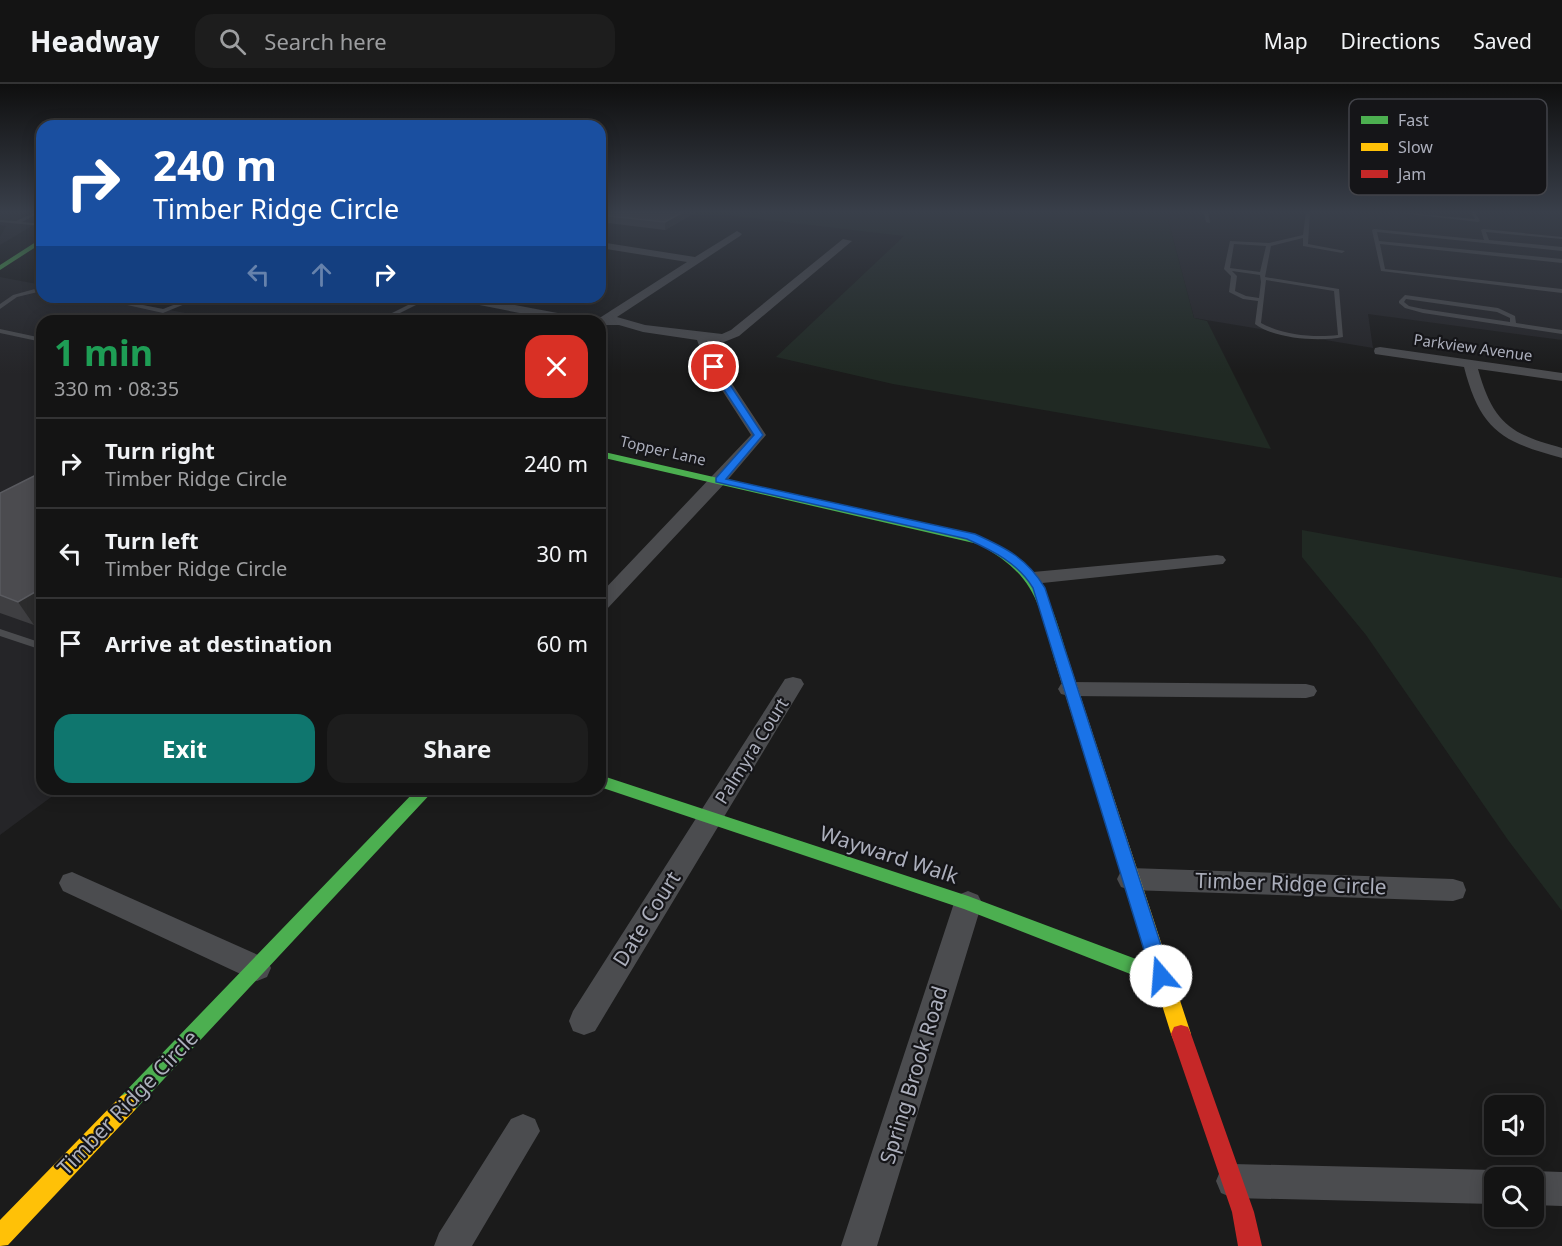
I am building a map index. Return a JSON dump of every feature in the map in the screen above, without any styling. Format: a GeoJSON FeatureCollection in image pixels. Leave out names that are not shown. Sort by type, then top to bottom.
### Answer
{"type":"FeatureCollection","features":[{"type":"Feature","properties":{"kind":"main road","name":"Topper Lane"},"geometry":{"type":"LineString","coordinates":[[606,455],[719,480]]}},
{"type":"Feature","properties":{"kind":"main road"},"geometry":{"type":"LineString","coordinates":[[719,480],[971,537],[1006,552],[1033,578],[1039,588],[1161,976],[1233,1181],[1243,1212],[1250,1246]]}},
{"type":"Feature","properties":{"kind":"main road","name":"Wayward Walk"},"geometry":{"type":"LineString","coordinates":[[606,783],[968,903],[1161,976]]}},
{"type":"Feature","properties":{"kind":"main road","name":"Timber Ridge Circle"},"geometry":{"type":"LineString","coordinates":[[0,1237],[421,795]]}},
{"type":"Feature","properties":{"kind":"street"},"geometry":{"type":"LineString","coordinates":[[606,319],[687,266]]}},
{"type":"Feature","properties":{"kind":"street"},"geometry":{"type":"LineString","coordinates":[[606,320],[702,337],[724,338],[735,333],[816,266]]}},
{"type":"Feature","properties":{"kind":"street"},"geometry":{"type":"LineString","coordinates":[[482,303],[537,315]]}},
{"type":"Feature","properties":{"kind":"street"},"geometry":{"type":"LineString","coordinates":[[609,584],[719,480],[759,435],[714,367],[702,337]]}},
{"type":"Feature","properties":{"kind":"street","name":"Parkview Avenue"},"geometry":{"type":"LineString","coordinates":[[1380,351],[1562,377]]}},
{"type":"Feature","properties":{"kind":"street"},"geometry":{"type":"LineString","coordinates":[[1470,364],[1485,409],[1492,418],[1519,438],[1562,453]]}},
{"type":"Feature","properties":{"kind":"street"},"geometry":{"type":"LineString","coordinates":[[1033,578],[1217,560]]}},
{"type":"Feature","properties":{"kind":"street","name":"Palmyra Court"},"geometry":{"type":"LineString","coordinates":[[710,818],[793,684]]}},
{"type":"Feature","properties":{"kind":"street"},"geometry":{"type":"LineString","coordinates":[[1069,689],[1306,691]]}},
{"type":"Feature","properties":{"kind":"street","name":"Date Court"},"geometry":{"type":"LineString","coordinates":[[584,1021],[710,818]]}},
{"type":"Feature","properties":{"kind":"street","name":"Timber Ridge Circle"},"geometry":{"type":"LineString","coordinates":[[1130,879],[1453,890]]}},
{"type":"Feature","properties":{"kind":"street"},"geometry":{"type":"LineString","coordinates":[[72,883],[257,968]]}},
{"type":"Feature","properties":{"kind":"street","name":"Spring Brook Road"},"geometry":{"type":"LineString","coordinates":[[859,1246],[968,903]]}},
{"type":"Feature","properties":{"kind":"street"},"geometry":{"type":"LineString","coordinates":[[452,1246],[523,1131]]}},
{"type":"Feature","properties":{"kind":"street"},"geometry":{"type":"LineString","coordinates":[[1233,1181],[1484,1187]]}},
{"type":"Feature","properties":{"kind":"street"},"geometry":{"type":"LineString","coordinates":[[1544,1188],[1562,1189]]}},
{"type":"Feature","properties":{"kind":"lane"},"geometry":{"type":"LineString","coordinates":[[1227,269],[1263,276],[1337,290],[1341,336],[1321,337],[1264,328],[1258,324],[1262,300],[1263,276],[1265,266]]}},
{"type":"Feature","properties":{"kind":"lane"},"geometry":{"type":"LineString","coordinates":[[1382,266],[1383,270],[1562,291]]}},
{"type":"Feature","properties":{"kind":"lane"},"geometry":{"type":"LineString","coordinates":[[1227,269],[1234,276],[1233,292],[1245,298],[1262,300]]}},
{"type":"Feature","properties":{"kind":"lane"},"geometry":{"type":"LineString","coordinates":[[0,308],[15,296],[36,291]]}},
{"type":"Feature","properties":{"kind":"lane"},"geometry":{"type":"LineString","coordinates":[[1514,324],[1513,316],[1498,310],[1405,297],[1401,302],[1407,307],[1423,311],[1562,332]]}},
{"type":"Feature","properties":{"kind":"lane"},"geometry":{"type":"LineString","coordinates":[[124,303],[163,311],[184,303]]}},
{"type":"Feature","properties":{"kind":"lane"},"geometry":{"type":"LineString","coordinates":[[392,315],[416,303]]}},
{"type":"Feature","properties":{"kind":"lane"},"geometry":{"type":"LineString","coordinates":[[0,331],[36,339]]}},
{"type":"Feature","properties":{"kind":"lane"},"geometry":{"type":"LineString","coordinates":[[0,632],[36,645]]}},
{"type":"Feature","properties":{"kind":"shaded area"},"geometry":{"type":"Polygon","coordinates":[[[872,266],[1180,266],[1194,318],[1207,321],[1271,449],[893,384],[776,357],[872,266]]]}},
{"type":"Feature","properties":{"kind":"shaded area"},"geometry":{"type":"Polygon","coordinates":[[[1180,266],[1562,266],[1562,340],[1368,314],[1373,348],[1194,318],[1180,266]]]}},
{"type":"Feature","properties":{"kind":"shaded area"},"geometry":{"type":"Polygon","coordinates":[[[0,277],[36,284],[36,303],[133,303],[196,315],[36,315],[36,795],[54,795],[0,835],[0,277]]]}},
{"type":"Feature","properties":{"kind":"shaded area"},"geometry":{"type":"Polygon","coordinates":[[[1302,530],[1562,578],[1562,911],[1508,840],[1366,635],[1302,557],[1302,530]]]}},
{"type":"Feature","properties":{"kind":"building"},"geometry":{"type":"Polygon","coordinates":[[[36,475],[36,592],[18,602],[0,595],[0,493],[36,475]]]}},
{"type":"Feature","properties":{"kind":"traffic: fast"},"geometry":{"type":"LineString","coordinates":[[606,455],[982,541],[1002,552],[1029,575],[1044,603],[1061,658]]}},
{"type":"Feature","properties":{"kind":"traffic: fast"},"geometry":{"type":"LineString","coordinates":[[606,783],[968,903],[1161,977]]}},
{"type":"Feature","properties":{"kind":"traffic: fast"},"geometry":{"type":"LineString","coordinates":[[128,1103],[421,795]]}},
{"type":"Feature","properties":{"kind":"traffic: slow"},"geometry":{"type":"LineString","coordinates":[[1061,658],[1181,1034]]}},
{"type":"Feature","properties":{"kind":"traffic: slow"},"geometry":{"type":"LineString","coordinates":[[0,1237],[128,1103]]}},
{"type":"Feature","properties":{"kind":"traffic: jam"},"geometry":{"type":"LineString","coordinates":[[1181,1034],[1243,1212],[1250,1246]]}},
{"type":"Feature","properties":{"kind":"route"},"geometry":{"type":"LineString","coordinates":[[714,367],[728,392],[759,435],[719,480],[971,537],[1006,552],[1033,578],[1039,588],[1161,976]]}}]}
